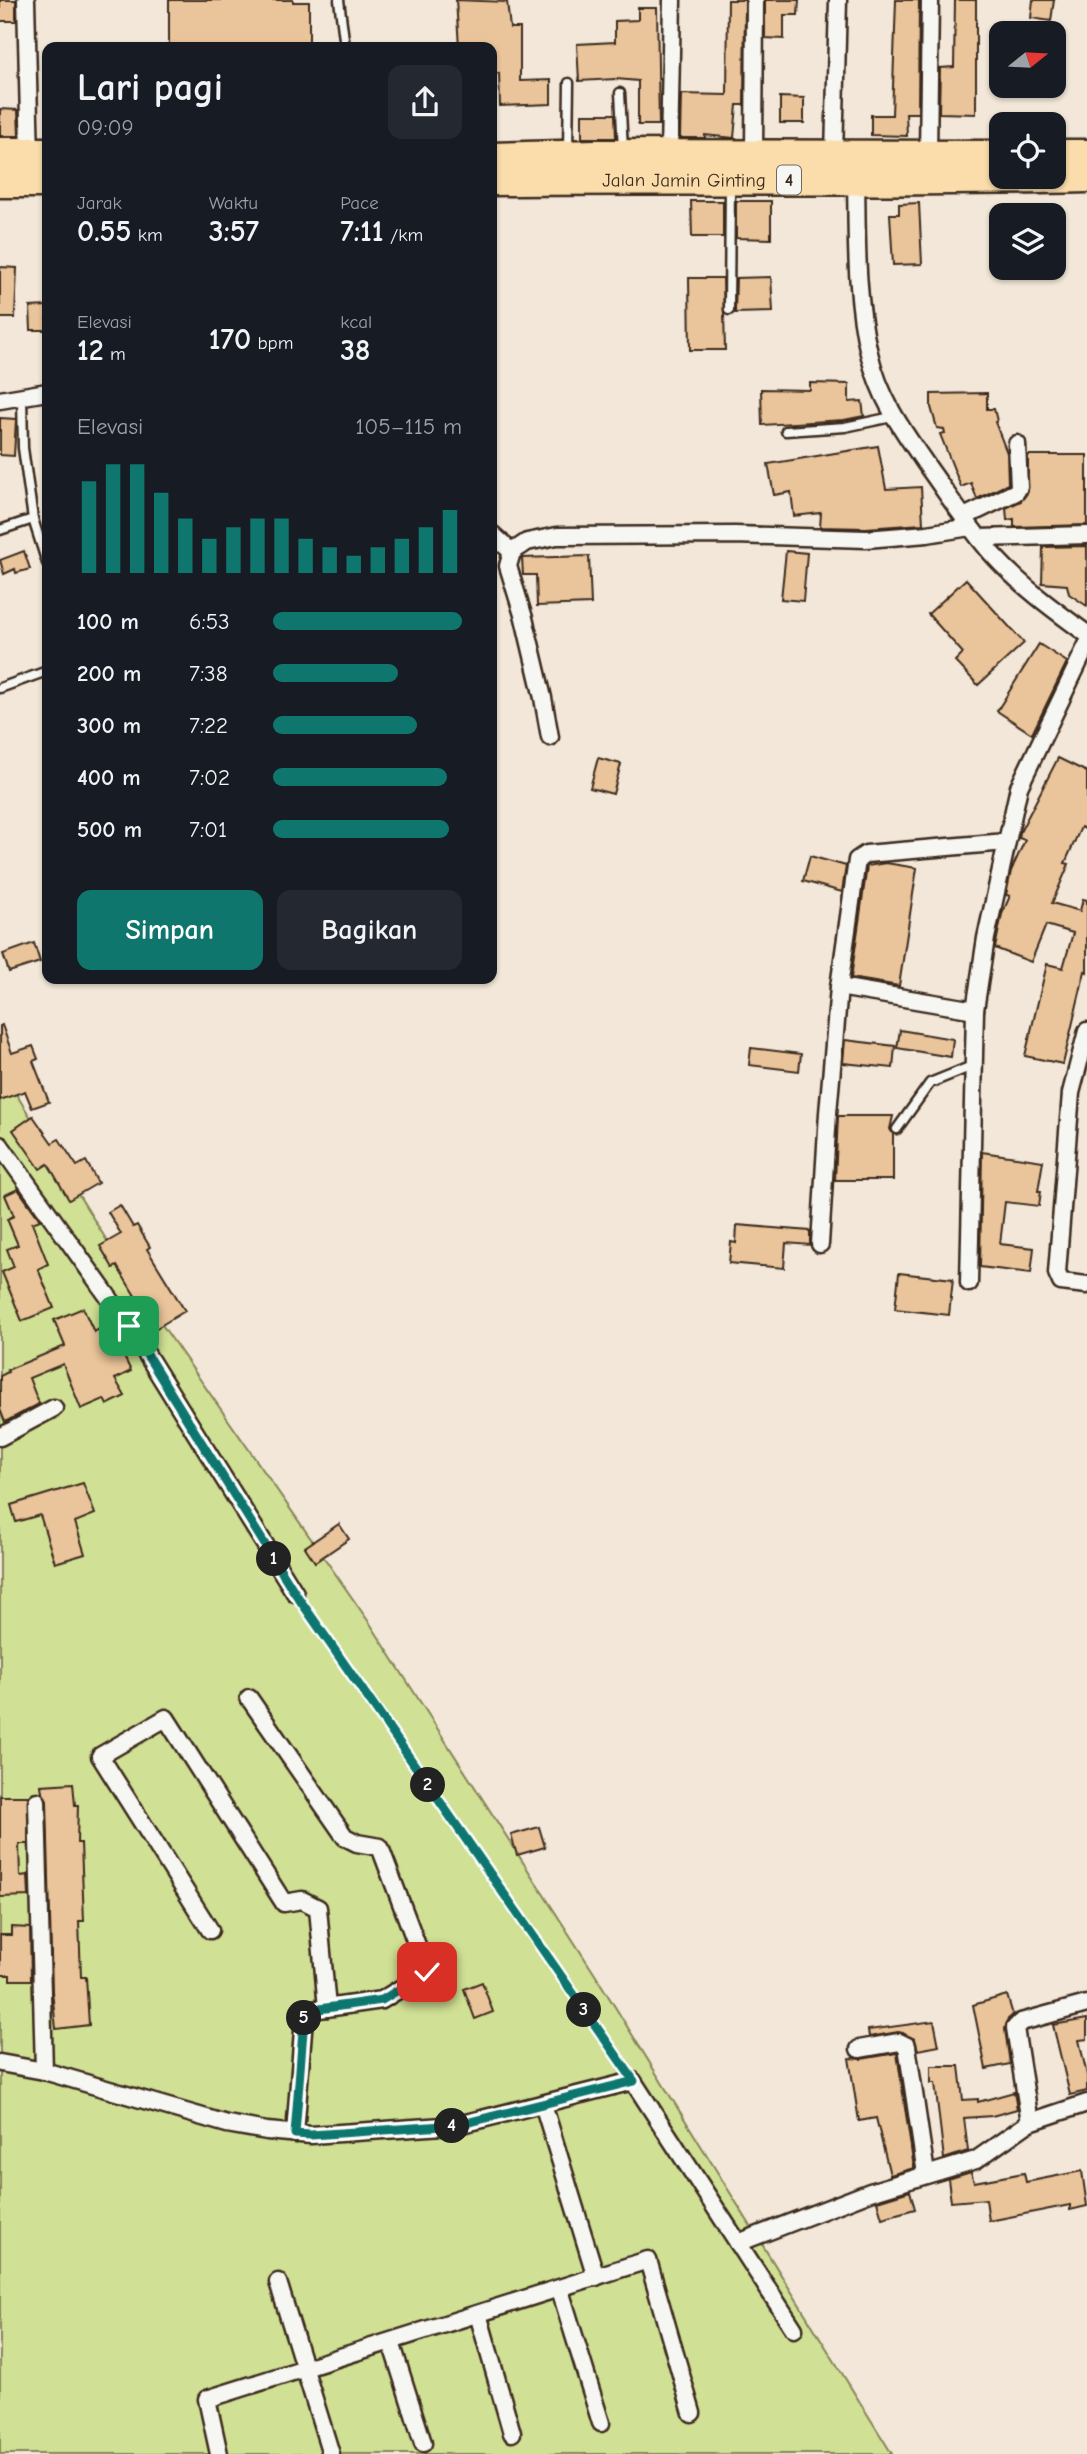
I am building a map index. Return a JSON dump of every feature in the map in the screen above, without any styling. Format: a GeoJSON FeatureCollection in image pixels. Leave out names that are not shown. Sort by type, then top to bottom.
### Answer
{"type":"FeatureCollection","features":[{"type":"Feature","properties":{"kind":"highway"},"geometry":{"type":"LineString","coordinates":[[0,153],[39,153]]}},
{"type":"Feature","properties":{"kind":"highway","name":"Jalan Jamin Ginting"},"geometry":{"type":"LineString","coordinates":[[497,158],[754,155],[844,168],[1087,177]]}},
{"type":"Feature","properties":{"kind":"highway"},"geometry":{"type":"LineString","coordinates":[[1066,155],[1087,155]]}},
{"type":"Feature","properties":{"kind":"highway","name":"Jalan Jamin Ginting"},"geometry":{"type":"LineString","coordinates":[[497,180],[657,178],[730,181],[928,156],[989,156]]}},
{"type":"Feature","properties":{"kind":"street"},"geometry":{"type":"LineString","coordinates":[[25,182],[39,153],[26,0]]}},
{"type":"Feature","properties":{"kind":"street"},"geometry":{"type":"LineString","coordinates":[[669,155],[672,0]]}},
{"type":"Feature","properties":{"kind":"street"},"geometry":{"type":"LineString","coordinates":[[754,155],[755,0]]}},
{"type":"Feature","properties":{"kind":"street"},"geometry":{"type":"LineString","coordinates":[[838,0],[844,168],[862,318],[872,366],[892,417],[994,556],[1035,596],[1087,634]]}},
{"type":"Feature","properties":{"kind":"street"},"geometry":{"type":"LineString","coordinates":[[928,156],[930,0]]}},
{"type":"Feature","properties":{"kind":"street"},"geometry":{"type":"LineString","coordinates":[[0,400],[42,393]]}},
{"type":"Feature","properties":{"kind":"street"},"geometry":{"type":"LineString","coordinates":[[971,527],[1019,487],[1017,444]]}},
{"type":"Feature","properties":{"kind":"street"},"geometry":{"type":"LineString","coordinates":[[550,737],[524,618],[508,566],[512,552],[527,542],[557,536],[735,535],[866,539],[971,527],[1087,535]]}},
{"type":"Feature","properties":{"kind":"street"},"geometry":{"type":"LineString","coordinates":[[497,538],[512,552]]}},
{"type":"Feature","properties":{"kind":"street"},"geometry":{"type":"LineString","coordinates":[[969,1283],[972,1066],[975,1010],[986,938],[1019,787],[1087,645]]}},
{"type":"Feature","properties":{"kind":"street"},"geometry":{"type":"LineString","coordinates":[[820,1244],[839,987],[855,864],[866,854],[1006,842]]}},
{"type":"Feature","properties":{"kind":"street"},"geometry":{"type":"LineString","coordinates":[[839,987],[975,1010]]}},
{"type":"Feature","properties":{"kind":"street"},"geometry":{"type":"LineString","coordinates":[[1087,1031],[1071,1093],[1057,1273],[1059,1280],[1063,1282],[1087,1285]]}},
{"type":"Feature","properties":{"kind":"street"},"geometry":{"type":"LineString","coordinates":[[0,1145],[129,1326],[295,1593]]}},
{"type":"Feature","properties":{"kind":"street"},"geometry":{"type":"LineString","coordinates":[[0,1437],[54,1408]]}},
{"type":"Feature","properties":{"kind":"street"},"geometry":{"type":"LineString","coordinates":[[249,1698],[345,1837],[357,1843],[380,1847],[427,1972],[382,2000],[312,2010],[304,2018],[295,2134]]}},
{"type":"Feature","properties":{"kind":"street"},"geometry":{"type":"LineString","coordinates":[[210,1930],[100,1756],[166,1718],[284,1903],[302,1900],[317,1908],[327,2008]]}},
{"type":"Feature","properties":{"kind":"street"},"geometry":{"type":"LineString","coordinates":[[37,1801],[44,2071]]}},
{"type":"Feature","properties":{"kind":"street"},"geometry":{"type":"LineString","coordinates":[[1030,2122],[1015,2028],[1021,2022],[1087,2004]]}},
{"type":"Feature","properties":{"kind":"street"},"geometry":{"type":"LineString","coordinates":[[859,2049],[900,2042],[907,2046],[926,2174]]}},
{"type":"Feature","properties":{"kind":"street"},"geometry":{"type":"LineString","coordinates":[[0,2063],[44,2071],[227,2124],[311,2135],[458,2125],[634,2081],[794,2329]]}},
{"type":"Feature","properties":{"kind":"street"},"geometry":{"type":"LineString","coordinates":[[738,2243],[870,2192],[976,2160],[1030,2122],[1087,2103]]}},
{"type":"Feature","properties":{"kind":"street"},"geometry":{"type":"LineString","coordinates":[[543,2104],[596,2277]]}},
{"type":"Feature","properties":{"kind":"street"},"geometry":{"type":"LineString","coordinates":[[219,2454],[207,2399],[648,2260],[692,2413]]}},
{"type":"Feature","properties":{"kind":"street"},"geometry":{"type":"LineString","coordinates":[[278,2282],[306,2369],[329,2454]]}},
{"type":"Feature","properties":{"kind":"street"},"geometry":{"type":"LineString","coordinates":[[559,2290],[601,2423]]}},
{"type":"Feature","properties":{"kind":"street"},"geometry":{"type":"LineString","coordinates":[[478,2314],[512,2433]]}},
{"type":"Feature","properties":{"kind":"street"},"geometry":{"type":"LineString","coordinates":[[391,2343],[423,2443]]}},
{"type":"Feature","properties":{"kind":"lane"},"geometry":{"type":"LineString","coordinates":[[339,0],[344,42]]}},
{"type":"Feature","properties":{"kind":"lane"},"geometry":{"type":"LineString","coordinates":[[568,156],[569,83]]}},
{"type":"Feature","properties":{"kind":"lane"},"geometry":{"type":"LineString","coordinates":[[620,93],[623,156]]}},
{"type":"Feature","properties":{"kind":"lane"},"geometry":{"type":"LineString","coordinates":[[730,181],[730,310]]}},
{"type":"Feature","properties":{"kind":"lane"},"geometry":{"type":"LineString","coordinates":[[22,396],[23,448],[33,519],[42,547]]}},
{"type":"Feature","properties":{"kind":"lane"},"geometry":{"type":"LineString","coordinates":[[786,431],[845,427],[892,417]]}},
{"type":"Feature","properties":{"kind":"lane"},"geometry":{"type":"LineString","coordinates":[[0,530],[33,519]]}},
{"type":"Feature","properties":{"kind":"lane"},"geometry":{"type":"LineString","coordinates":[[0,688],[42,673]]}},
{"type":"Feature","properties":{"kind":"lane"},"geometry":{"type":"LineString","coordinates":[[897,1129],[930,1083],[972,1066]]}},
{"type":"Feature","properties":{"kind":"path"},"geometry":{"type":"LineString","coordinates":[[295,1593],[634,2081]]}},
{"type":"Feature","properties":{"kind":"green space"},"geometry":{"type":"Polygon","coordinates":[[[0,1068],[135,1286],[371,1625],[594,1973],[892,2454],[0,2454],[0,1068]]]}},
{"type":"Feature","properties":{"kind":"building"},"geometry":{"type":"Polygon","coordinates":[[[0,0],[16,0],[16,21],[0,21],[0,0]]]}},
{"type":"Feature","properties":{"kind":"building"},"geometry":{"type":"Polygon","coordinates":[[[169,0],[309,2],[309,42],[169,42],[169,0]]]}},
{"type":"Feature","properties":{"kind":"building"},"geometry":{"type":"Polygon","coordinates":[[[456,0],[507,2],[510,28],[520,28],[520,81],[551,80],[551,104],[500,106],[497,42],[459,42],[456,0]]]}},
{"type":"Feature","properties":{"kind":"building"},"geometry":{"type":"Polygon","coordinates":[[[728,0],[745,0],[744,105],[737,105],[734,138],[705,135],[705,138],[680,138],[681,94],[727,95],[728,0]]]}},
{"type":"Feature","properties":{"kind":"building"},"geometry":{"type":"Polygon","coordinates":[[[765,0],[799,0],[798,15],[784,15],[784,39],[765,38],[765,0]]]}},
{"type":"Feature","properties":{"kind":"building"},"geometry":{"type":"Polygon","coordinates":[[[896,0],[919,0],[918,113],[906,113],[907,136],[871,135],[871,115],[892,115],[896,0]]]}},
{"type":"Feature","properties":{"kind":"building"},"geometry":{"type":"Polygon","coordinates":[[[955,0],[976,0],[976,114],[939,113],[940,68],[954,67],[955,0]]]}},
{"type":"Feature","properties":{"kind":"building"},"geometry":{"type":"Polygon","coordinates":[[[1033,0],[1054,0],[1051,21],[1031,18],[1033,0]]]}},
{"type":"Feature","properties":{"kind":"building"},"geometry":{"type":"Polygon","coordinates":[[[638,8],[657,8],[659,125],[638,125],[638,81],[579,81],[577,44],[615,42],[615,21],[638,20],[638,8]]]}},
{"type":"Feature","properties":{"kind":"building"},"geometry":{"type":"Polygon","coordinates":[[[780,97],[804,98],[804,123],[780,123],[780,97]]]}},
{"type":"Feature","properties":{"kind":"building"},"geometry":{"type":"Polygon","coordinates":[[[0,109],[18,110],[19,136],[0,136],[0,109]]]}},
{"type":"Feature","properties":{"kind":"building"},"geometry":{"type":"Polygon","coordinates":[[[582,114],[615,114],[616,138],[582,138],[582,114]]]}},
{"type":"Feature","properties":{"kind":"building"},"geometry":{"type":"Polygon","coordinates":[[[691,201],[723,201],[723,237],[692,237],[691,201]]]}},
{"type":"Feature","properties":{"kind":"building"},"geometry":{"type":"Polygon","coordinates":[[[736,201],[771,201],[771,239],[736,238],[736,201]]]}},
{"type":"Feature","properties":{"kind":"building"},"geometry":{"type":"Polygon","coordinates":[[[919,203],[922,264],[893,265],[890,214],[899,214],[899,204],[919,203]]]}},
{"type":"Feature","properties":{"kind":"building"},"geometry":{"type":"Polygon","coordinates":[[[0,267],[17,268],[15,318],[0,318],[0,267]]]}},
{"type":"Feature","properties":{"kind":"building"},"geometry":{"type":"Polygon","coordinates":[[[771,277],[773,312],[735,313],[736,278],[771,277]]]}},
{"type":"Feature","properties":{"kind":"building"},"geometry":{"type":"Polygon","coordinates":[[[689,278],[723,278],[725,350],[690,350],[689,278]]]}},
{"type":"Feature","properties":{"kind":"building"},"geometry":{"type":"Polygon","coordinates":[[[42,306],[42,330],[31,330],[30,307],[42,306]]]}},
{"type":"Feature","properties":{"kind":"building"},"geometry":{"type":"Polygon","coordinates":[[[810,383],[849,384],[849,402],[862,401],[864,416],[844,420],[762,425],[761,389],[810,390],[810,383]]]}},
{"type":"Feature","properties":{"kind":"building"},"geometry":{"type":"Polygon","coordinates":[[[987,393],[987,409],[994,409],[995,422],[1007,453],[1008,484],[977,499],[971,483],[961,487],[940,434],[945,433],[944,429],[937,428],[931,407],[931,394],[987,393]]]}},
{"type":"Feature","properties":{"kind":"building"},"geometry":{"type":"Polygon","coordinates":[[[0,418],[16,419],[14,456],[0,455],[0,418]]]}},
{"type":"Feature","properties":{"kind":"building"},"geometry":{"type":"Polygon","coordinates":[[[878,446],[886,489],[921,487],[923,524],[866,528],[820,527],[821,513],[794,516],[791,492],[774,495],[768,464],[878,446]]]}},
{"type":"Feature","properties":{"kind":"building"},"geometry":{"type":"Polygon","coordinates":[[[1028,455],[1087,455],[1087,525],[1014,527],[1014,519],[1007,520],[1006,508],[1021,501],[1028,492],[1028,455]]]}},
{"type":"Feature","properties":{"kind":"building"},"geometry":{"type":"Polygon","coordinates":[[[1087,546],[1087,606],[1069,594],[1067,585],[1042,583],[1043,547],[1087,546]]]}},
{"type":"Feature","properties":{"kind":"building"},"geometry":{"type":"Polygon","coordinates":[[[24,551],[30,569],[16,573],[15,569],[4,574],[0,560],[24,551]]]}},
{"type":"Feature","properties":{"kind":"building"},"geometry":{"type":"Polygon","coordinates":[[[786,551],[807,553],[803,601],[781,599],[786,551]]]}},
{"type":"Feature","properties":{"kind":"building"},"geometry":{"type":"Polygon","coordinates":[[[589,556],[591,604],[537,606],[536,575],[523,575],[522,558],[589,556]]]}},
{"type":"Feature","properties":{"kind":"building"},"geometry":{"type":"Polygon","coordinates":[[[966,579],[1024,643],[978,685],[955,661],[963,653],[928,614],[966,579]]]}},
{"type":"Feature","properties":{"kind":"building"},"geometry":{"type":"Polygon","coordinates":[[[1039,644],[1067,662],[1032,734],[997,711],[1039,644]]]}},
{"type":"Feature","properties":{"kind":"building"},"geometry":{"type":"Polygon","coordinates":[[[598,758],[621,764],[613,794],[590,788],[598,758]]]}},
{"type":"Feature","properties":{"kind":"building"},"geometry":{"type":"Polygon","coordinates":[[[1058,758],[1087,772],[1087,830],[1081,827],[1065,863],[1069,864],[1052,903],[1080,911],[1083,899],[1087,900],[1087,972],[1085,971],[1063,1064],[1025,1056],[1047,964],[1063,968],[1073,933],[1046,925],[1031,962],[995,948],[1002,914],[1010,896],[1006,895],[1011,871],[1025,840],[1019,838],[1020,832],[1058,758]]]}},
{"type":"Feature","properties":{"kind":"building"},"geometry":{"type":"Polygon","coordinates":[[[810,856],[846,866],[842,892],[803,881],[810,856]]]}},
{"type":"Feature","properties":{"kind":"building"},"geometry":{"type":"Polygon","coordinates":[[[886,863],[917,868],[899,986],[851,978],[867,866],[886,863]]]}},
{"type":"Feature","properties":{"kind":"building"},"geometry":{"type":"Polygon","coordinates":[[[34,943],[40,962],[9,972],[3,954],[34,943]]]}},
{"type":"Feature","properties":{"kind":"building"},"geometry":{"type":"Polygon","coordinates":[[[2,1025],[12,1053],[33,1046],[38,1059],[33,1061],[49,1102],[32,1108],[25,1091],[0,1100],[2,1025]]]}},
{"type":"Feature","properties":{"kind":"building"},"geometry":{"type":"Polygon","coordinates":[[[900,1030],[953,1039],[951,1057],[897,1048],[900,1030]]]}},
{"type":"Feature","properties":{"kind":"building"},"geometry":{"type":"Polygon","coordinates":[[[845,1040],[895,1046],[893,1068],[843,1063],[845,1040]]]}},
{"type":"Feature","properties":{"kind":"building"},"geometry":{"type":"Polygon","coordinates":[[[751,1048],[801,1054],[799,1071],[749,1065],[751,1048]]]}},
{"type":"Feature","properties":{"kind":"building"},"geometry":{"type":"Polygon","coordinates":[[[33,1116],[52,1143],[59,1139],[77,1166],[86,1161],[98,1183],[69,1200],[48,1164],[40,1169],[13,1130],[33,1116]]]}},
{"type":"Feature","properties":{"kind":"building"},"geometry":{"type":"Polygon","coordinates":[[[838,1116],[893,1116],[890,1129],[893,1134],[893,1180],[835,1180],[838,1116]]]}},
{"type":"Feature","properties":{"kind":"building"},"geometry":{"type":"Polygon","coordinates":[[[982,1152],[1043,1161],[1038,1191],[1041,1191],[1039,1206],[1005,1202],[1000,1244],[1034,1248],[1031,1273],[980,1267],[982,1152]]]}},
{"type":"Feature","properties":{"kind":"building"},"geometry":{"type":"Polygon","coordinates":[[[18,1189],[40,1220],[32,1223],[48,1264],[38,1269],[54,1308],[22,1321],[2,1272],[14,1267],[7,1249],[18,1245],[7,1219],[14,1216],[5,1195],[18,1189]]]}},
{"type":"Feature","properties":{"kind":"building"},"geometry":{"type":"Polygon","coordinates":[[[120,1205],[133,1227],[137,1225],[150,1247],[147,1249],[185,1311],[155,1329],[117,1266],[113,1268],[100,1246],[121,1234],[108,1212],[120,1205]]]}},
{"type":"Feature","properties":{"kind":"building"},"geometry":{"type":"Polygon","coordinates":[[[737,1225],[810,1231],[810,1245],[786,1243],[784,1268],[729,1263],[731,1242],[736,1243],[737,1225]]]}},
{"type":"Feature","properties":{"kind":"building"},"geometry":{"type":"Polygon","coordinates":[[[899,1273],[953,1279],[949,1315],[895,1309],[899,1273]]]}},
{"type":"Feature","properties":{"kind":"building"},"geometry":{"type":"Polygon","coordinates":[[[83,1308],[94,1332],[108,1324],[131,1371],[115,1379],[125,1396],[107,1405],[104,1399],[81,1409],[63,1364],[29,1378],[39,1404],[5,1422],[0,1409],[0,1376],[8,1372],[7,1370],[65,1346],[54,1320],[83,1308]]]}},
{"type":"Feature","properties":{"kind":"building"},"geometry":{"type":"Polygon","coordinates":[[[83,1483],[95,1514],[75,1522],[85,1554],[55,1563],[40,1515],[16,1522],[11,1505],[83,1483]]]}},
{"type":"Feature","properties":{"kind":"building"},"geometry":{"type":"Polygon","coordinates":[[[339,1524],[349,1539],[315,1562],[305,1547],[339,1524]]]}},
{"type":"Feature","properties":{"kind":"building"},"geometry":{"type":"Polygon","coordinates":[[[73,1783],[75,1805],[78,1805],[77,1843],[81,1843],[84,1921],[79,1921],[81,1977],[86,1977],[89,2025],[56,2029],[52,1991],[47,1801],[41,1785],[73,1783]]]}},
{"type":"Feature","properties":{"kind":"building"},"geometry":{"type":"Polygon","coordinates":[[[0,1796],[28,1796],[28,1844],[19,1844],[20,1876],[28,1875],[29,1896],[0,1897],[0,1796]]]}},
{"type":"Feature","properties":{"kind":"building"},"geometry":{"type":"Polygon","coordinates":[[[539,1827],[545,1847],[517,1855],[511,1835],[539,1827]]]}},
{"type":"Feature","properties":{"kind":"building"},"geometry":{"type":"Polygon","coordinates":[[[11,1927],[30,1928],[31,1980],[10,1980],[10,1975],[0,1975],[0,1935],[11,1935],[11,1927]]]}},
{"type":"Feature","properties":{"kind":"building"},"geometry":{"type":"Polygon","coordinates":[[[482,1982],[493,2012],[475,2019],[464,1989],[482,1982]]]}},
{"type":"Feature","properties":{"kind":"building"},"geometry":{"type":"Polygon","coordinates":[[[1007,1995],[1013,2015],[1008,2019],[1005,2029],[1010,2064],[986,2069],[973,2005],[1007,1995]]]}},
{"type":"Feature","properties":{"kind":"building"},"geometry":{"type":"Polygon","coordinates":[[[1087,2019],[1087,2039],[1079,2040],[1087,2075],[1087,2091],[1070,2095],[1053,2025],[1087,2019]]]}},
{"type":"Feature","properties":{"kind":"building"},"geometry":{"type":"Polygon","coordinates":[[[934,2021],[939,2046],[918,2050],[915,2039],[898,2032],[869,2037],[868,2030],[934,2021]]]}},
{"type":"Feature","properties":{"kind":"building"},"geometry":{"type":"Polygon","coordinates":[[[897,2053],[914,2168],[890,2175],[876,2118],[859,2121],[849,2058],[861,2059],[897,2053]]]}},
{"type":"Feature","properties":{"kind":"building"},"geometry":{"type":"Polygon","coordinates":[[[931,2066],[959,2066],[963,2100],[978,2099],[978,2102],[1014,2092],[1017,2109],[992,2116],[964,2118],[968,2151],[944,2159],[935,2083],[931,2083],[931,2066]]]}},
{"type":"Feature","properties":{"kind":"building"},"geometry":{"type":"Polygon","coordinates":[[[1082,2171],[1087,2206],[1070,2210],[1070,2205],[989,2221],[986,2199],[951,2202],[948,2179],[971,2172],[974,2182],[1024,2173],[1026,2182],[1082,2171]]]}},
{"type":"Feature","properties":{"kind":"building"},"geometry":{"type":"Polygon","coordinates":[[[910,2191],[915,2209],[882,2218],[877,2201],[910,2191]]]}},
{"type":"Feature","properties":{"kind":"route"},"geometry":{"type":"LineString","coordinates":[[129,1326],[295,1593],[634,2081],[458,2125],[295,2134],[304,2018],[312,2010],[382,2000],[427,1972]]}}]}
